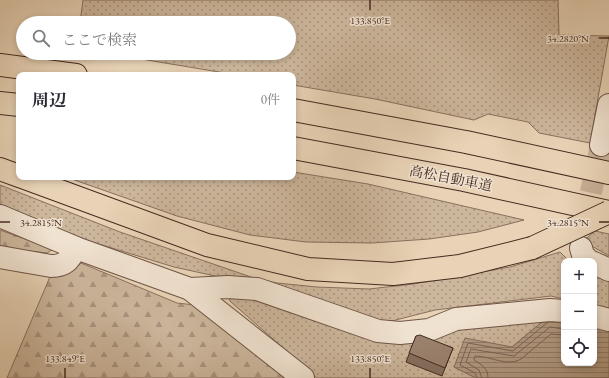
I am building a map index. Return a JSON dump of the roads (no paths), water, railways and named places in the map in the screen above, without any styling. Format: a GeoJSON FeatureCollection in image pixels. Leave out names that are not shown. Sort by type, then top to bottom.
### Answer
{"type":"FeatureCollection","features":[{"type":"Feature","properties":{"kind":"highway"},"geometry":{"type":"LineString","coordinates":[[0,65],[53,72]]}},
{"type":"Feature","properties":{"kind":"highway"},"geometry":{"type":"LineString","coordinates":[[0,103],[16,106]]}},
{"type":"Feature","properties":{"kind":"highway"},"geometry":{"type":"LineString","coordinates":[[296,111],[466,142],[609,173]]}},
{"type":"Feature","properties":{"kind":"highway","name":"高松自動車道"},"geometry":{"type":"LineString","coordinates":[[296,149],[456,179],[609,212]]}},
{"type":"Feature","properties":{"kind":"highway"},"geometry":{"type":"LineString","coordinates":[[0,169],[16,175]]}},
{"type":"Feature","properties":{"kind":"highway"},"geometry":{"type":"LineString","coordinates":[[28,180],[207,245],[308,269],[393,274],[460,266],[532,248],[609,212]]}},
{"type":"Feature","properties":{"kind":"street"},"geometry":{"type":"LineString","coordinates":[[601,145],[609,105]]}},
{"type":"Feature","properties":{"kind":"street"},"geometry":{"type":"LineString","coordinates":[[0,216],[76,248],[190,289],[299,377]]}},
{"type":"Feature","properties":{"kind":"street"},"geometry":{"type":"LineString","coordinates":[[0,257],[51,266],[59,266],[69,260],[76,248]]}},
{"type":"Feature","properties":{"kind":"street"},"geometry":{"type":"LineString","coordinates":[[588,257],[609,270]]}},
{"type":"Feature","properties":{"kind":"street"},"geometry":{"type":"LineString","coordinates":[[190,289],[228,287],[257,289],[378,331],[391,332],[429,330],[456,319],[550,310],[561,311]]}},
{"type":"Feature","properties":{"kind":"street"},"geometry":{"type":"LineString","coordinates":[[597,317],[609,320]]}},
{"type":"Feature","properties":{"kind":"water"},"geometry":{"type":"Polygon","coordinates":[[[548,317],[561,320],[561,366],[597,366],[597,328],[609,331],[609,378],[476,378],[454,367],[465,338],[512,347],[548,317]]]}},
{"type":"Feature","properties":{"kind":"tunnel"},"geometry":{"type":"LineString","coordinates":[[584,225],[601,145]]}}]}
